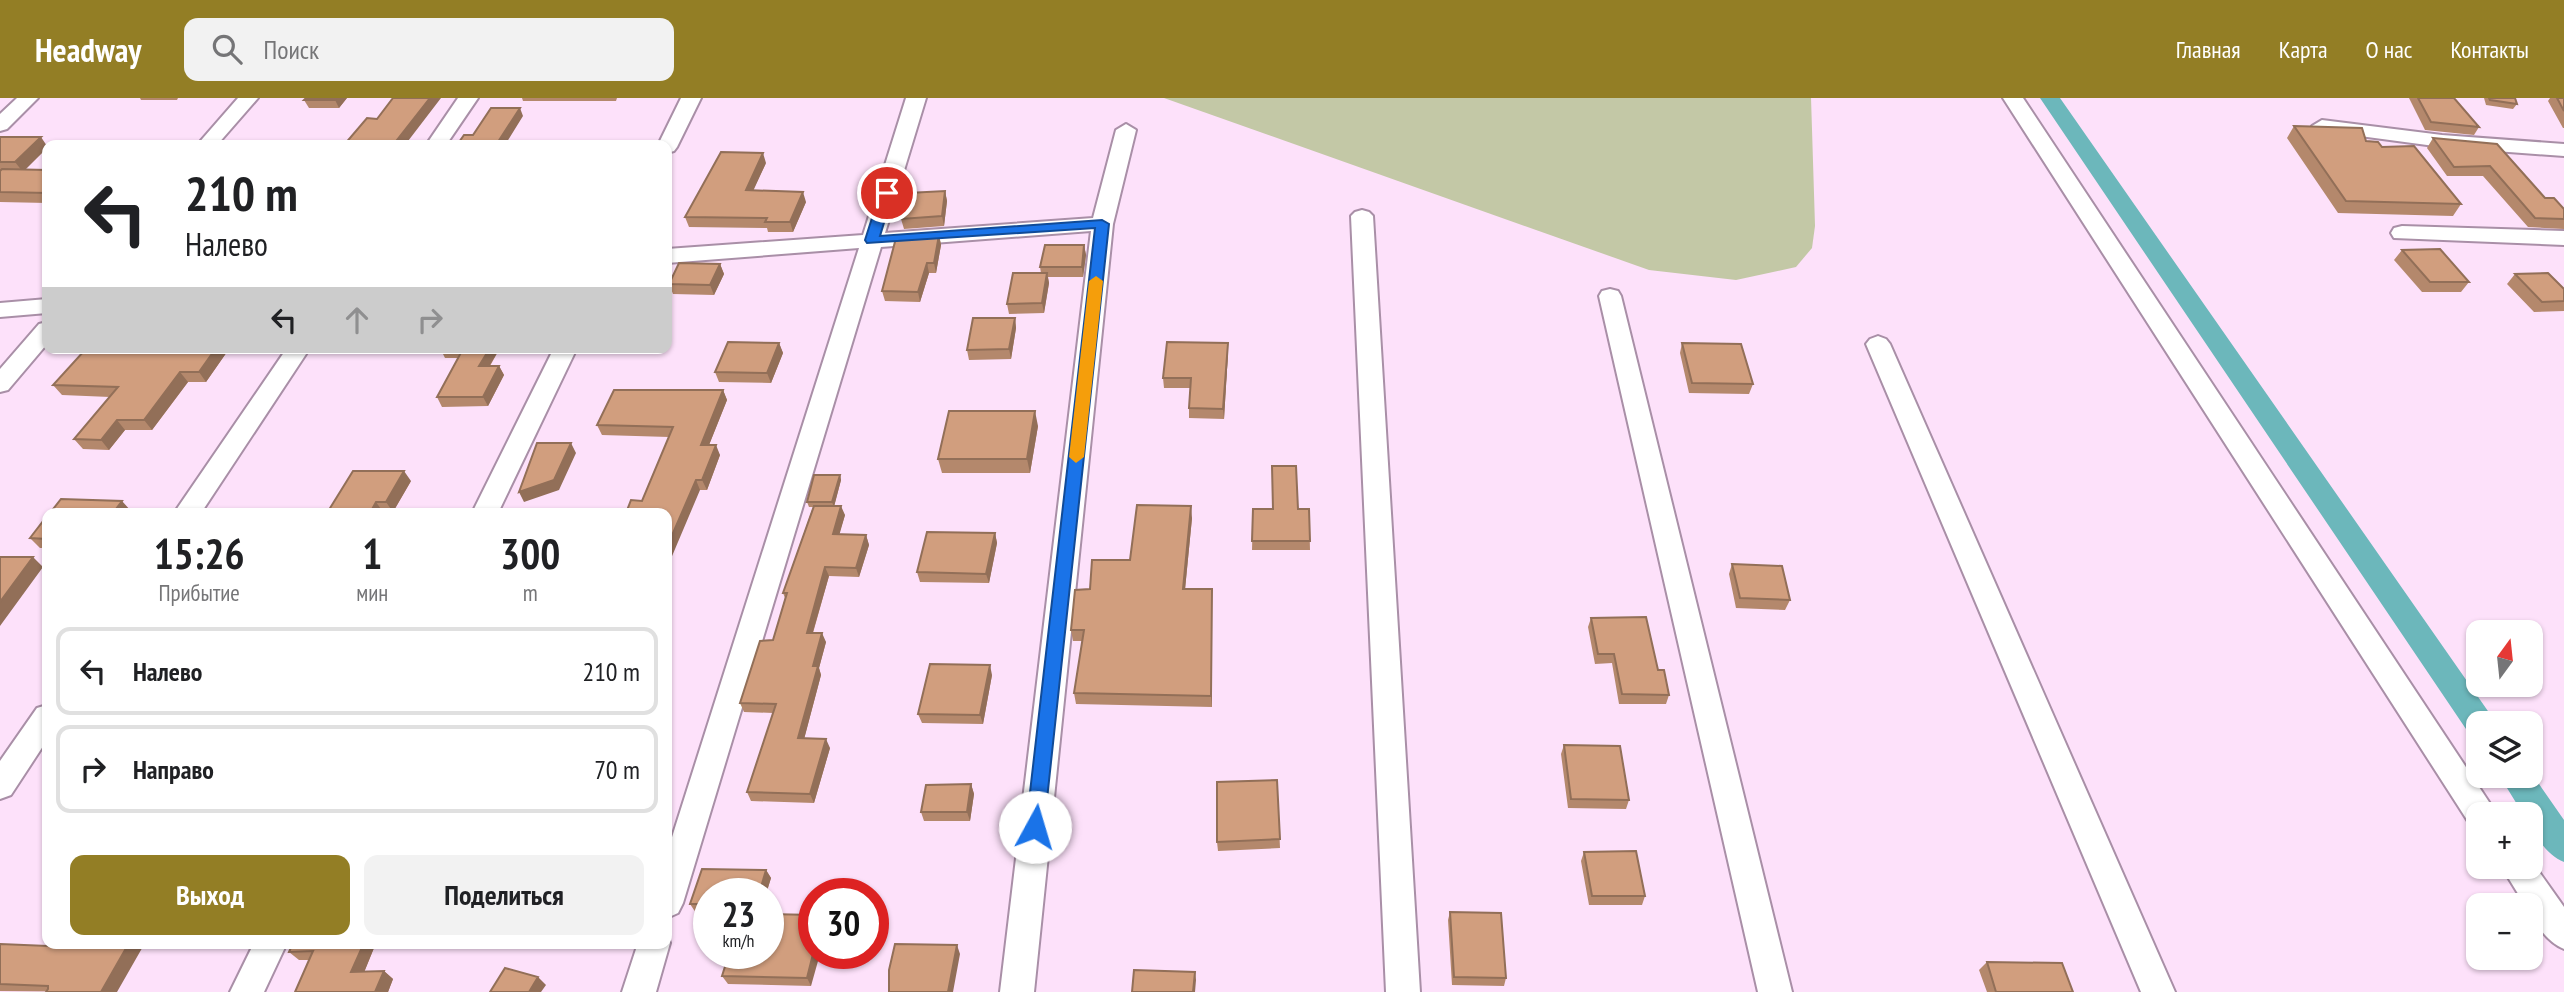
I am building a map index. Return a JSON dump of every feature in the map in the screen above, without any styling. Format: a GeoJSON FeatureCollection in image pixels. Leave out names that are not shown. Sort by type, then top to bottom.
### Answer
{"type":"FeatureCollection","features":[{"type":"Feature","properties":{"kind":"street"},"geometry":{"type":"LineString","coordinates":[[0,125],[28,98]]}},
{"type":"Feature","properties":{"kind":"street"},"geometry":{"type":"LineString","coordinates":[[211,140],[248,98]]}},
{"type":"Feature","properties":{"kind":"street"},"geometry":{"type":"LineString","coordinates":[[439,140],[468,98]]}},
{"type":"Feature","properties":{"kind":"street"},"geometry":{"type":"LineString","coordinates":[[670,140],[691,98]]}},
{"type":"Feature","properties":{"kind":"street"},"geometry":{"type":"LineString","coordinates":[[672,887],[916,98]]}},
{"type":"Feature","properties":{"kind":"street"},"geometry":{"type":"LineString","coordinates":[[2013,98],[2472,802]]}},
{"type":"Feature","properties":{"kind":"street"},"geometry":{"type":"LineString","coordinates":[[2322,125],[2442,141],[2564,150]]}},
{"type":"Feature","properties":{"kind":"street"},"geometry":{"type":"LineString","coordinates":[[1017,992],[1102,224],[1126,130]]}},
{"type":"Feature","properties":{"kind":"street"},"geometry":{"type":"LineString","coordinates":[[1362,216],[1403,992]]}},
{"type":"Feature","properties":{"kind":"street"},"geometry":{"type":"LineString","coordinates":[[672,256],[1102,224]]}},
{"type":"Feature","properties":{"kind":"street"},"geometry":{"type":"LineString","coordinates":[[2402,233],[2564,238]]}},
{"type":"Feature","properties":{"kind":"street"},"geometry":{"type":"LineString","coordinates":[[1610,296],[1775,992]]}},
{"type":"Feature","properties":{"kind":"street"},"geometry":{"type":"LineString","coordinates":[[0,310],[42,306]]}},
{"type":"Feature","properties":{"kind":"street"},"geometry":{"type":"LineString","coordinates":[[0,384],[42,335]]}},
{"type":"Feature","properties":{"kind":"street"},"geometry":{"type":"LineString","coordinates":[[1878,344],[2158,992]]}},
{"type":"Feature","properties":{"kind":"street"},"geometry":{"type":"LineString","coordinates":[[190,508],[295,354]]}},
{"type":"Feature","properties":{"kind":"street"},"geometry":{"type":"LineString","coordinates":[[487,508],[563,354]]}},
{"type":"Feature","properties":{"kind":"street"},"geometry":{"type":"LineString","coordinates":[[0,786],[42,724]]}},
{"type":"Feature","properties":{"kind":"street"},"geometry":{"type":"LineString","coordinates":[[2526,879],[2564,934]]}},
{"type":"Feature","properties":{"kind":"street"},"geometry":{"type":"LineString","coordinates":[[247,992],[268,949]]}},
{"type":"Feature","properties":{"kind":"street"},"geometry":{"type":"LineString","coordinates":[[639,992],[652,949]]}},
{"type":"Feature","properties":{"kind":"green space"},"geometry":{"type":"Polygon","coordinates":[[[1164,98],[1811,98],[1815,226],[1812,248],[1796,267],[1736,280],[1649,270],[1164,98]]]}},
{"type":"Feature","properties":{"kind":"building"},"geometry":{"type":"Polygon","coordinates":[[[306,98],[336,98],[304,100],[306,98]]]}},
{"type":"Feature","properties":{"kind":"building"},"geometry":{"type":"Polygon","coordinates":[[[393,98],[430,98],[397,140],[348,140],[367,118],[377,119],[393,98]]]}},
{"type":"Feature","properties":{"kind":"building"},"geometry":{"type":"Polygon","coordinates":[[[2418,98],[2454,98],[2479,127],[2431,122],[2418,98]]]}},
{"type":"Feature","properties":{"kind":"building"},"geometry":{"type":"Polygon","coordinates":[[[2489,98],[2515,98],[2517,104],[2490,100],[2489,98]]]}},
{"type":"Feature","properties":{"kind":"building"},"geometry":{"type":"Polygon","coordinates":[[[2557,98],[2564,98],[2564,111],[2557,98]]]}},
{"type":"Feature","properties":{"kind":"building"},"geometry":{"type":"Polygon","coordinates":[[[491,108],[520,108],[499,140],[460,140],[464,135],[473,135],[491,108]]]}},
{"type":"Feature","properties":{"kind":"building"},"geometry":{"type":"Polygon","coordinates":[[[2294,126],[2362,128],[2366,141],[2378,142],[2382,147],[2414,146],[2461,204],[2346,201],[2294,126]]]}},
{"type":"Feature","properties":{"kind":"building"},"geometry":{"type":"Polygon","coordinates":[[[0,137],[41,137],[15,162],[0,162],[0,137]]]}},
{"type":"Feature","properties":{"kind":"building"},"geometry":{"type":"Polygon","coordinates":[[[2433,138],[2497,144],[2545,198],[2554,198],[2564,209],[2564,219],[2535,218],[2490,166],[2454,167],[2433,138]]]}},
{"type":"Feature","properties":{"kind":"building"},"geometry":{"type":"Polygon","coordinates":[[[721,152],[763,153],[746,190],[803,192],[790,222],[765,222],[767,218],[685,217],[721,152]]]}},
{"type":"Feature","properties":{"kind":"building"},"geometry":{"type":"Polygon","coordinates":[[[42,170],[42,193],[0,192],[0,171],[42,170]]]}},
{"type":"Feature","properties":{"kind":"building"},"geometry":{"type":"Polygon","coordinates":[[[945,191],[942,216],[901,219],[908,193],[945,191]]]}},
{"type":"Feature","properties":{"kind":"building"},"geometry":{"type":"Polygon","coordinates":[[[939,235],[934,263],[927,263],[918,292],[882,291],[896,238],[939,235]]]}},
{"type":"Feature","properties":{"kind":"building"},"geometry":{"type":"Polygon","coordinates":[[[1045,245],[1084,245],[1082,267],[1040,267],[1045,245]]]}},
{"type":"Feature","properties":{"kind":"building"},"geometry":{"type":"Polygon","coordinates":[[[2440,249],[2469,282],[2430,282],[2402,250],[2440,249]]]}},
{"type":"Feature","properties":{"kind":"building"},"geometry":{"type":"Polygon","coordinates":[[[679,263],[720,264],[710,285],[672,284],[679,263]]]}},
{"type":"Feature","properties":{"kind":"building"},"geometry":{"type":"Polygon","coordinates":[[[1013,273],[1047,273],[1042,303],[1007,304],[1013,273]]]}},
{"type":"Feature","properties":{"kind":"building"},"geometry":{"type":"Polygon","coordinates":[[[2548,273],[2564,289],[2564,301],[2542,302],[2515,274],[2548,273]]]}},
{"type":"Feature","properties":{"kind":"building"},"geometry":{"type":"Polygon","coordinates":[[[973,318],[1015,318],[1009,349],[967,350],[973,318]]]}},
{"type":"Feature","properties":{"kind":"building"},"geometry":{"type":"Polygon","coordinates":[[[728,342],[779,343],[767,373],[715,372],[728,342]]]}},
{"type":"Feature","properties":{"kind":"building"},"geometry":{"type":"Polygon","coordinates":[[[1167,342],[1228,343],[1223,409],[1189,408],[1191,378],[1163,378],[1167,342]]]}},
{"type":"Feature","properties":{"kind":"building"},"geometry":{"type":"Polygon","coordinates":[[[1682,343],[1741,344],[1753,384],[1692,383],[1682,343]]]}},
{"type":"Feature","properties":{"kind":"building"},"geometry":{"type":"Polygon","coordinates":[[[81,354],[212,354],[199,372],[180,372],[144,420],[117,420],[101,440],[74,439],[118,387],[53,385],[81,354]]]}},
{"type":"Feature","properties":{"kind":"building"},"geometry":{"type":"Polygon","coordinates":[[[460,354],[486,354],[479,366],[499,366],[483,397],[437,397],[460,354]]]}},
{"type":"Feature","properties":{"kind":"building"},"geometry":{"type":"Polygon","coordinates":[[[614,390],[723,390],[701,445],[716,445],[702,480],[696,480],[672,535],[672,508],[628,508],[631,500],[642,501],[673,427],[597,425],[614,390]]]}},
{"type":"Feature","properties":{"kind":"building"},"geometry":{"type":"Polygon","coordinates":[[[949,411],[1035,411],[1027,459],[938,459],[949,411]]]}},
{"type":"Feature","properties":{"kind":"building"},"geometry":{"type":"Polygon","coordinates":[[[537,443],[571,443],[554,480],[519,492],[537,443]]]}},
{"type":"Feature","properties":{"kind":"building"},"geometry":{"type":"Polygon","coordinates":[[[1272,466],[1296,466],[1298,509],[1309,509],[1310,541],[1252,541],[1253,509],[1273,509],[1272,466]]]}},
{"type":"Feature","properties":{"kind":"building"},"geometry":{"type":"Polygon","coordinates":[[[353,471],[404,471],[386,502],[376,502],[373,508],[330,508],[353,471]]]}},
{"type":"Feature","properties":{"kind":"building"},"geometry":{"type":"Polygon","coordinates":[[[814,475],[840,475],[832,502],[807,502],[814,475]]]}},
{"type":"Feature","properties":{"kind":"building"},"geometry":{"type":"Polygon","coordinates":[[[61,499],[122,501],[117,508],[54,508],[61,499]]]}},
{"type":"Feature","properties":{"kind":"building"},"geometry":{"type":"Polygon","coordinates":[[[1137,505],[1191,506],[1183,589],[1212,589],[1211,696],[1074,693],[1084,630],[1071,630],[1075,590],[1090,589],[1092,560],[1130,560],[1137,505]]]}},
{"type":"Feature","properties":{"kind":"building"},"geometry":{"type":"Polygon","coordinates":[[[814,506],[841,506],[833,534],[866,535],[856,568],[825,567],[807,633],[822,633],[813,666],[818,666],[798,738],[826,739],[810,794],[747,792],[776,704],[740,703],[760,641],[773,640],[787,593],[783,593],[814,506]]]}},
{"type":"Feature","properties":{"kind":"building"},"geometry":{"type":"Polygon","coordinates":[[[42,522],[42,539],[30,538],[42,522]]]}},
{"type":"Feature","properties":{"kind":"building"},"geometry":{"type":"Polygon","coordinates":[[[927,532],[995,533],[986,574],[917,572],[927,532]]]}},
{"type":"Feature","properties":{"kind":"building"},"geometry":{"type":"Polygon","coordinates":[[[0,557],[33,557],[0,602],[0,557]]]}},
{"type":"Feature","properties":{"kind":"building"},"geometry":{"type":"Polygon","coordinates":[[[1732,564],[1782,566],[1790,600],[1740,598],[1732,564]]]}},
{"type":"Feature","properties":{"kind":"building"},"geometry":{"type":"Polygon","coordinates":[[[1646,617],[1658,670],[1664,670],[1669,695],[1622,694],[1614,654],[1598,654],[1591,618],[1646,617]]]}},
{"type":"Feature","properties":{"kind":"building"},"geometry":{"type":"Polygon","coordinates":[[[930,664],[990,665],[980,715],[918,714],[930,664]]]}},
{"type":"Feature","properties":{"kind":"building"},"geometry":{"type":"Polygon","coordinates":[[[1564,745],[1620,746],[1629,800],[1571,799],[1564,745]]]}},
{"type":"Feature","properties":{"kind":"building"},"geometry":{"type":"Polygon","coordinates":[[[1277,780],[1280,839],[1217,842],[1217,782],[1277,780]]]}},
{"type":"Feature","properties":{"kind":"building"},"geometry":{"type":"Polygon","coordinates":[[[971,784],[967,812],[921,812],[926,785],[971,784]]]}},
{"type":"Feature","properties":{"kind":"building"},"geometry":{"type":"Polygon","coordinates":[[[1636,851],[1645,896],[1592,896],[1584,852],[1636,851]]]}},
{"type":"Feature","properties":{"kind":"building"},"geometry":{"type":"Polygon","coordinates":[[[702,869],[766,870],[764,878],[699,878],[702,869]]]}},
{"type":"Feature","properties":{"kind":"building"},"geometry":{"type":"Polygon","coordinates":[[[1450,912],[1501,913],[1506,978],[1454,977],[1450,912]]]}},
{"type":"Feature","properties":{"kind":"building"},"geometry":{"type":"Polygon","coordinates":[[[784,914],[798,915],[798,969],[809,969],[807,978],[722,976],[724,969],[784,969],[784,914]]]}},
{"type":"Feature","properties":{"kind":"building"},"geometry":{"type":"Polygon","coordinates":[[[0,944],[42,946],[42,949],[126,949],[101,992],[46,992],[48,986],[0,984],[0,944]]]}},
{"type":"Feature","properties":{"kind":"building"},"geometry":{"type":"Polygon","coordinates":[[[895,944],[957,945],[948,992],[889,992],[889,970],[895,944]]]}},
{"type":"Feature","properties":{"kind":"building"},"geometry":{"type":"Polygon","coordinates":[[[290,949],[361,949],[351,972],[384,971],[375,992],[295,992],[313,951],[289,952],[290,949]]]}},
{"type":"Feature","properties":{"kind":"building"},"geometry":{"type":"Polygon","coordinates":[[[1987,962],[2062,963],[2073,992],[1996,992],[1987,962]]]}},
{"type":"Feature","properties":{"kind":"building"},"geometry":{"type":"Polygon","coordinates":[[[505,968],[538,977],[529,992],[490,992],[505,968]]]}},
{"type":"Feature","properties":{"kind":"building"},"geometry":{"type":"Polygon","coordinates":[[[1134,970],[1195,972],[1193,992],[1132,992],[1134,970]]]}},
{"type":"Feature","properties":{"kind":"waterway"},"geometry":{"type":"LineString","coordinates":[[2050,98],[2471,711]]}},
{"type":"Feature","properties":{"kind":"waterway"},"geometry":{"type":"LineString","coordinates":[[2524,788],[2564,847]]}},
{"type":"Feature","properties":{"kind":"slow traffic"},"geometry":{"type":"LineString","coordinates":[[1076,457],[1096,281]]}},
{"type":"Feature","properties":{"kind":"route"},"geometry":{"type":"LineString","coordinates":[[887,193],[872,240],[1102,224],[1035,827]]}}]}
